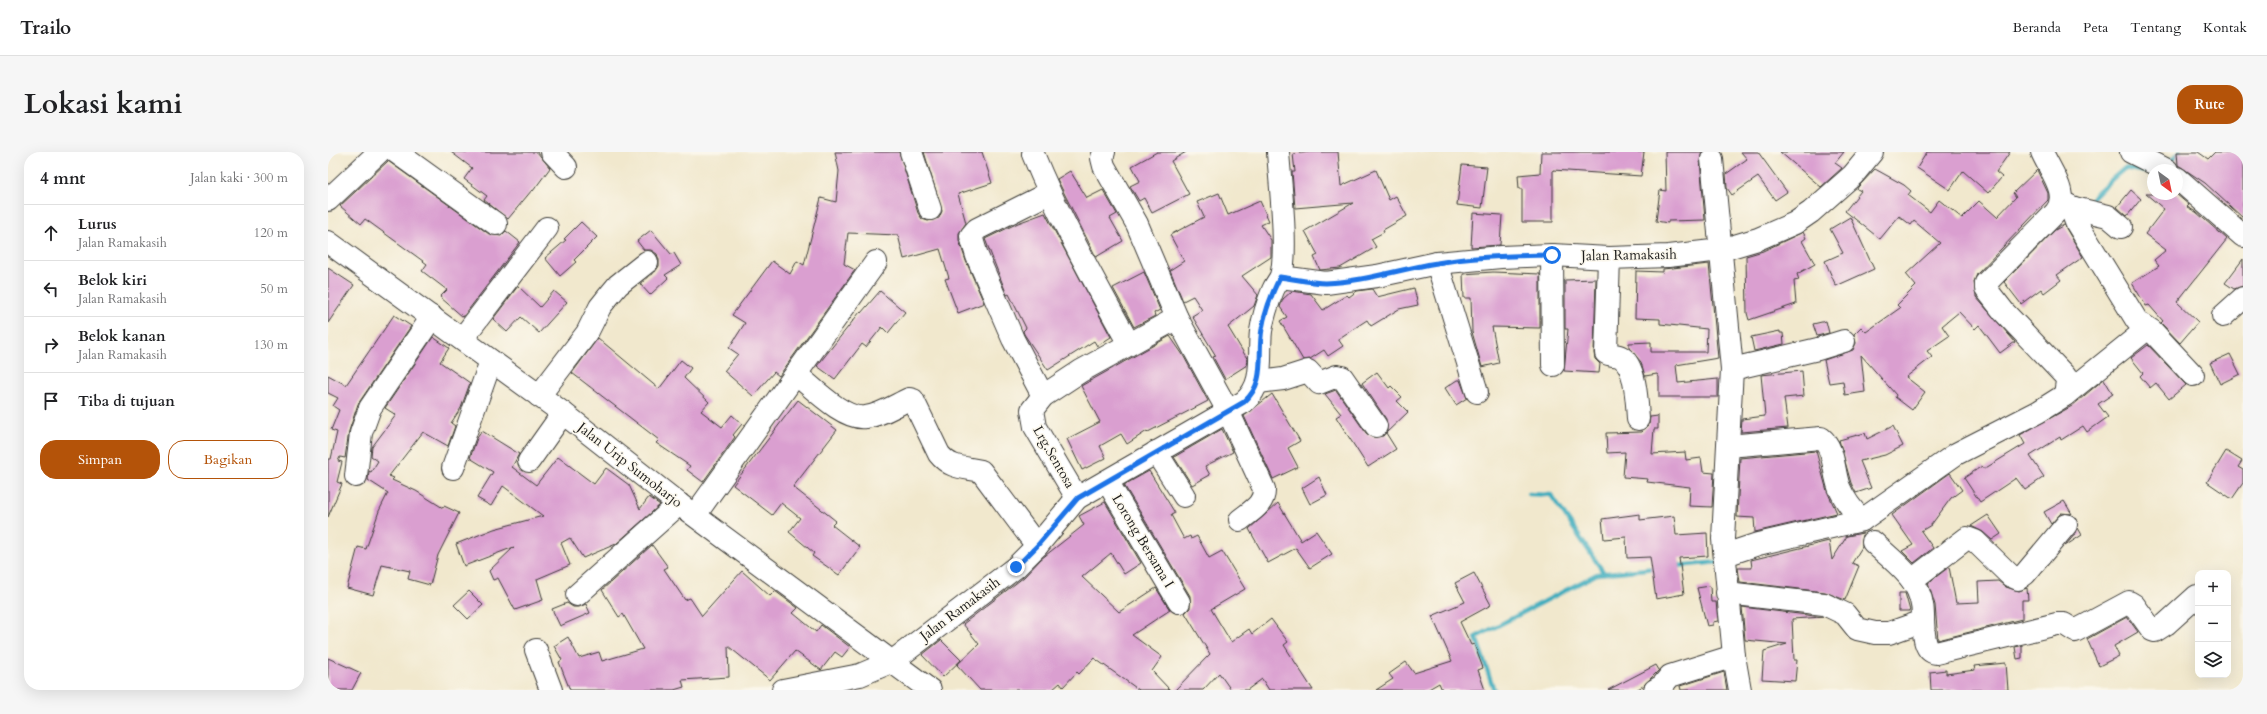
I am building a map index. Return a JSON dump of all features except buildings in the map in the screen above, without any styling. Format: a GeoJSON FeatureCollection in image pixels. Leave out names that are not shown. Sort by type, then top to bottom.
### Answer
{"type":"FeatureCollection","features":[{"type":"Feature","properties":{"kind":"street"},"geometry":{"type":"LineString","coordinates":[[328,200],[379,152]]}},
{"type":"Feature","properties":{"kind":"street"},"geometry":{"type":"LineString","coordinates":[[396,152],[496,224]]}},
{"type":"Feature","properties":{"kind":"street"},"geometry":{"type":"LineString","coordinates":[[552,152],[566,168]]}},
{"type":"Feature","properties":{"kind":"street"},"geometry":{"type":"LineString","coordinates":[[910,152],[930,209]]}},
{"type":"Feature","properties":{"kind":"street"},"geometry":{"type":"LineString","coordinates":[[1104,152],[1102,158],[1104,166],[1137,224],[1177,318],[1228,411],[1264,489],[1265,497],[1261,503],[1240,520]]}},
{"type":"Feature","properties":{"kind":"street"},"geometry":{"type":"LineString","coordinates":[[1278,152],[1283,237],[1280,277],[1273,291],[1262,330],[1259,382],[1283,379],[1308,370],[1319,383],[1337,376],[1342,377],[1376,426]]}},
{"type":"Feature","properties":{"kind":"street","name":"Jalan Ramakasih"},"geometry":{"type":"LineString","coordinates":[[1280,277],[1326,283],[1376,276],[1437,263],[1501,257],[1552,255],[1609,258],[1668,256],[1721,250],[1758,239],[1795,223],[1812,212],[1853,175],[1872,152]]}},
{"type":"Feature","properties":{"kind":"street"},"geometry":{"type":"LineString","coordinates":[[2042,152],[2060,189],[2075,207]]}},
{"type":"Feature","properties":{"kind":"street"},"geometry":{"type":"LineString","coordinates":[[2131,152],[2154,164]]}},
{"type":"Feature","properties":{"kind":"street"},"geometry":{"type":"LineString","coordinates":[[1033,154],[1049,193],[1128,344]]}},
{"type":"Feature","properties":{"kind":"street"},"geometry":{"type":"LineString","coordinates":[[1712,159],[1732,369],[1725,549],[1727,593],[1734,656],[1740,690]]}},
{"type":"Feature","properties":{"kind":"street"},"geometry":{"type":"LineString","coordinates":[[2183,184],[2243,236]]}},
{"type":"Feature","properties":{"kind":"street"},"geometry":{"type":"LineString","coordinates":[[1049,193],[977,229],[971,239],[1013,339],[1043,396],[1128,344],[1177,318]]}},
{"type":"Feature","properties":{"kind":"street"},"geometry":{"type":"LineString","coordinates":[[2075,207],[2073,214],[2076,222],[2143,325],[2193,375]]}},
{"type":"Feature","properties":{"kind":"street"},"geometry":{"type":"LineString","coordinates":[[2066,390],[2065,376],[2004,312],[1986,289],[1986,283],[2055,213],[2075,207],[2108,216],[2121,227]]}},
{"type":"Feature","properties":{"kind":"street"},"geometry":{"type":"LineString","coordinates":[[462,338],[547,228]]}},
{"type":"Feature","properties":{"kind":"street","name":"Jalan Urip Sumoharjo"},"geometry":{"type":"LineString","coordinates":[[328,242],[432,316],[563,413],[687,510],[893,661],[930,690]]}},
{"type":"Feature","properties":{"kind":"street"},"geometry":{"type":"LineString","coordinates":[[1552,255],[1553,365]]}},
{"type":"Feature","properties":{"kind":"street"},"geometry":{"type":"LineString","coordinates":[[1609,258],[1606,353],[1620,356],[1628,365],[1634,380],[1638,419]]}},
{"type":"Feature","properties":{"kind":"street"},"geometry":{"type":"LineString","coordinates":[[539,396],[587,333],[600,307],[618,285],[646,262]]}},
{"type":"Feature","properties":{"kind":"street"},"geometry":{"type":"LineString","coordinates":[[576,595],[687,510],[797,375],[876,262]]}},
{"type":"Feature","properties":{"kind":"street"},"geometry":{"type":"LineString","coordinates":[[1437,263],[1477,392]]}},
{"type":"Feature","properties":{"kind":"street"},"geometry":{"type":"LineString","coordinates":[[2223,316],[2243,298]]}},
{"type":"Feature","properties":{"kind":"street"},"geometry":{"type":"LineString","coordinates":[[356,476],[361,433],[370,408],[432,316]]}},
{"type":"Feature","properties":{"kind":"street"},"geometry":{"type":"LineString","coordinates":[[1725,549],[1758,544],[1858,515],[1956,454],[2038,412],[2143,325]]}},
{"type":"Feature","properties":{"kind":"street"},"geometry":{"type":"LineString","coordinates":[[1732,369],[1818,349],[1844,341]]}},
{"type":"Feature","properties":{"kind":"street"},"geometry":{"type":"LineString","coordinates":[[453,468],[491,361]]}},
{"type":"Feature","properties":{"kind":"street"},"geometry":{"type":"LineString","coordinates":[[797,375],[843,412],[858,418],[875,415],[909,399],[913,400],[939,454],[945,461],[960,468],[981,471],[1037,546]]}},
{"type":"Feature","properties":{"kind":"street","name":"Jalan Ramakasih"},"geometry":{"type":"LineString","coordinates":[[783,690],[843,685],[893,661],[1016,567],[1037,546],[1078,498],[1228,411],[1251,396],[1259,382]]}},
{"type":"Feature","properties":{"kind":"street","name":"Lrg.Sentosa"},"geometry":{"type":"LineString","coordinates":[[1043,396],[1032,410],[1032,421],[1048,451],[1078,498]]}},
{"type":"Feature","properties":{"kind":"street"},"geometry":{"type":"LineString","coordinates":[[529,461],[563,413]]}},
{"type":"Feature","properties":{"kind":"street"},"geometry":{"type":"LineString","coordinates":[[1728,446],[1821,438],[1832,455],[1838,486],[1858,515]]}},
{"type":"Feature","properties":{"kind":"street"},"geometry":{"type":"LineString","coordinates":[[1156,452],[1184,496]]}},
{"type":"Feature","properties":{"kind":"street","name":"Lorong Bersama I"},"geometry":{"type":"LineString","coordinates":[[1107,481],[1179,602]]}},
{"type":"Feature","properties":{"kind":"street"},"geometry":{"type":"LineString","coordinates":[[1912,580],[1967,538],[1975,541],[2011,576],[2018,579],[2025,574],[2066,525]]}},
{"type":"Feature","properties":{"kind":"street"},"geometry":{"type":"LineString","coordinates":[[1873,542],[1912,580],[1923,600],[1923,621],[1927,647],[1930,651],[1936,653],[2057,624],[2064,624],[2075,631],[2129,602],[2132,603],[2152,630],[2155,631],[2166,624],[2195,598]]}},
{"type":"Feature","properties":{"kind":"street"},"geometry":{"type":"LineString","coordinates":[[1727,593],[1824,604],[1845,614],[1857,629],[1875,633],[1889,633],[1923,621]]}},
{"type":"Feature","properties":{"kind":"street"},"geometry":{"type":"LineString","coordinates":[[536,650],[551,690]]}},
{"type":"Feature","properties":{"kind":"street"},"geometry":{"type":"LineString","coordinates":[[1655,690],[1662,686],[1670,676],[1734,656]]}},
{"type":"Feature","properties":{"kind":"waterway"},"geometry":{"type":"LineString","coordinates":[[2168,163],[2180,152]]}},
{"type":"Feature","properties":{"kind":"waterway"},"geometry":{"type":"LineString","coordinates":[[2087,205],[2095,194],[2125,168],[2147,172]]}},
{"type":"Feature","properties":{"kind":"waterway"},"geometry":{"type":"LineString","coordinates":[[1529,494],[1551,495],[1604,573]]}},
{"type":"Feature","properties":{"kind":"waterway"},"geometry":{"type":"LineString","coordinates":[[1675,566],[1720,562]]}},
{"type":"Feature","properties":{"kind":"waterway"},"geometry":{"type":"LineString","coordinates":[[1494,690],[1476,637],[1597,574],[1656,568]]}},
{"type":"Feature","properties":{"kind":"route"},"geometry":{"type":"LineString","coordinates":[[1016,567],[1046,536],[1068,508],[1078,498],[1244,402],[1251,396],[1259,382],[1260,349],[1266,311],[1280,277],[1326,283],[1376,276],[1437,263],[1501,257],[1552,255]]}}]}
